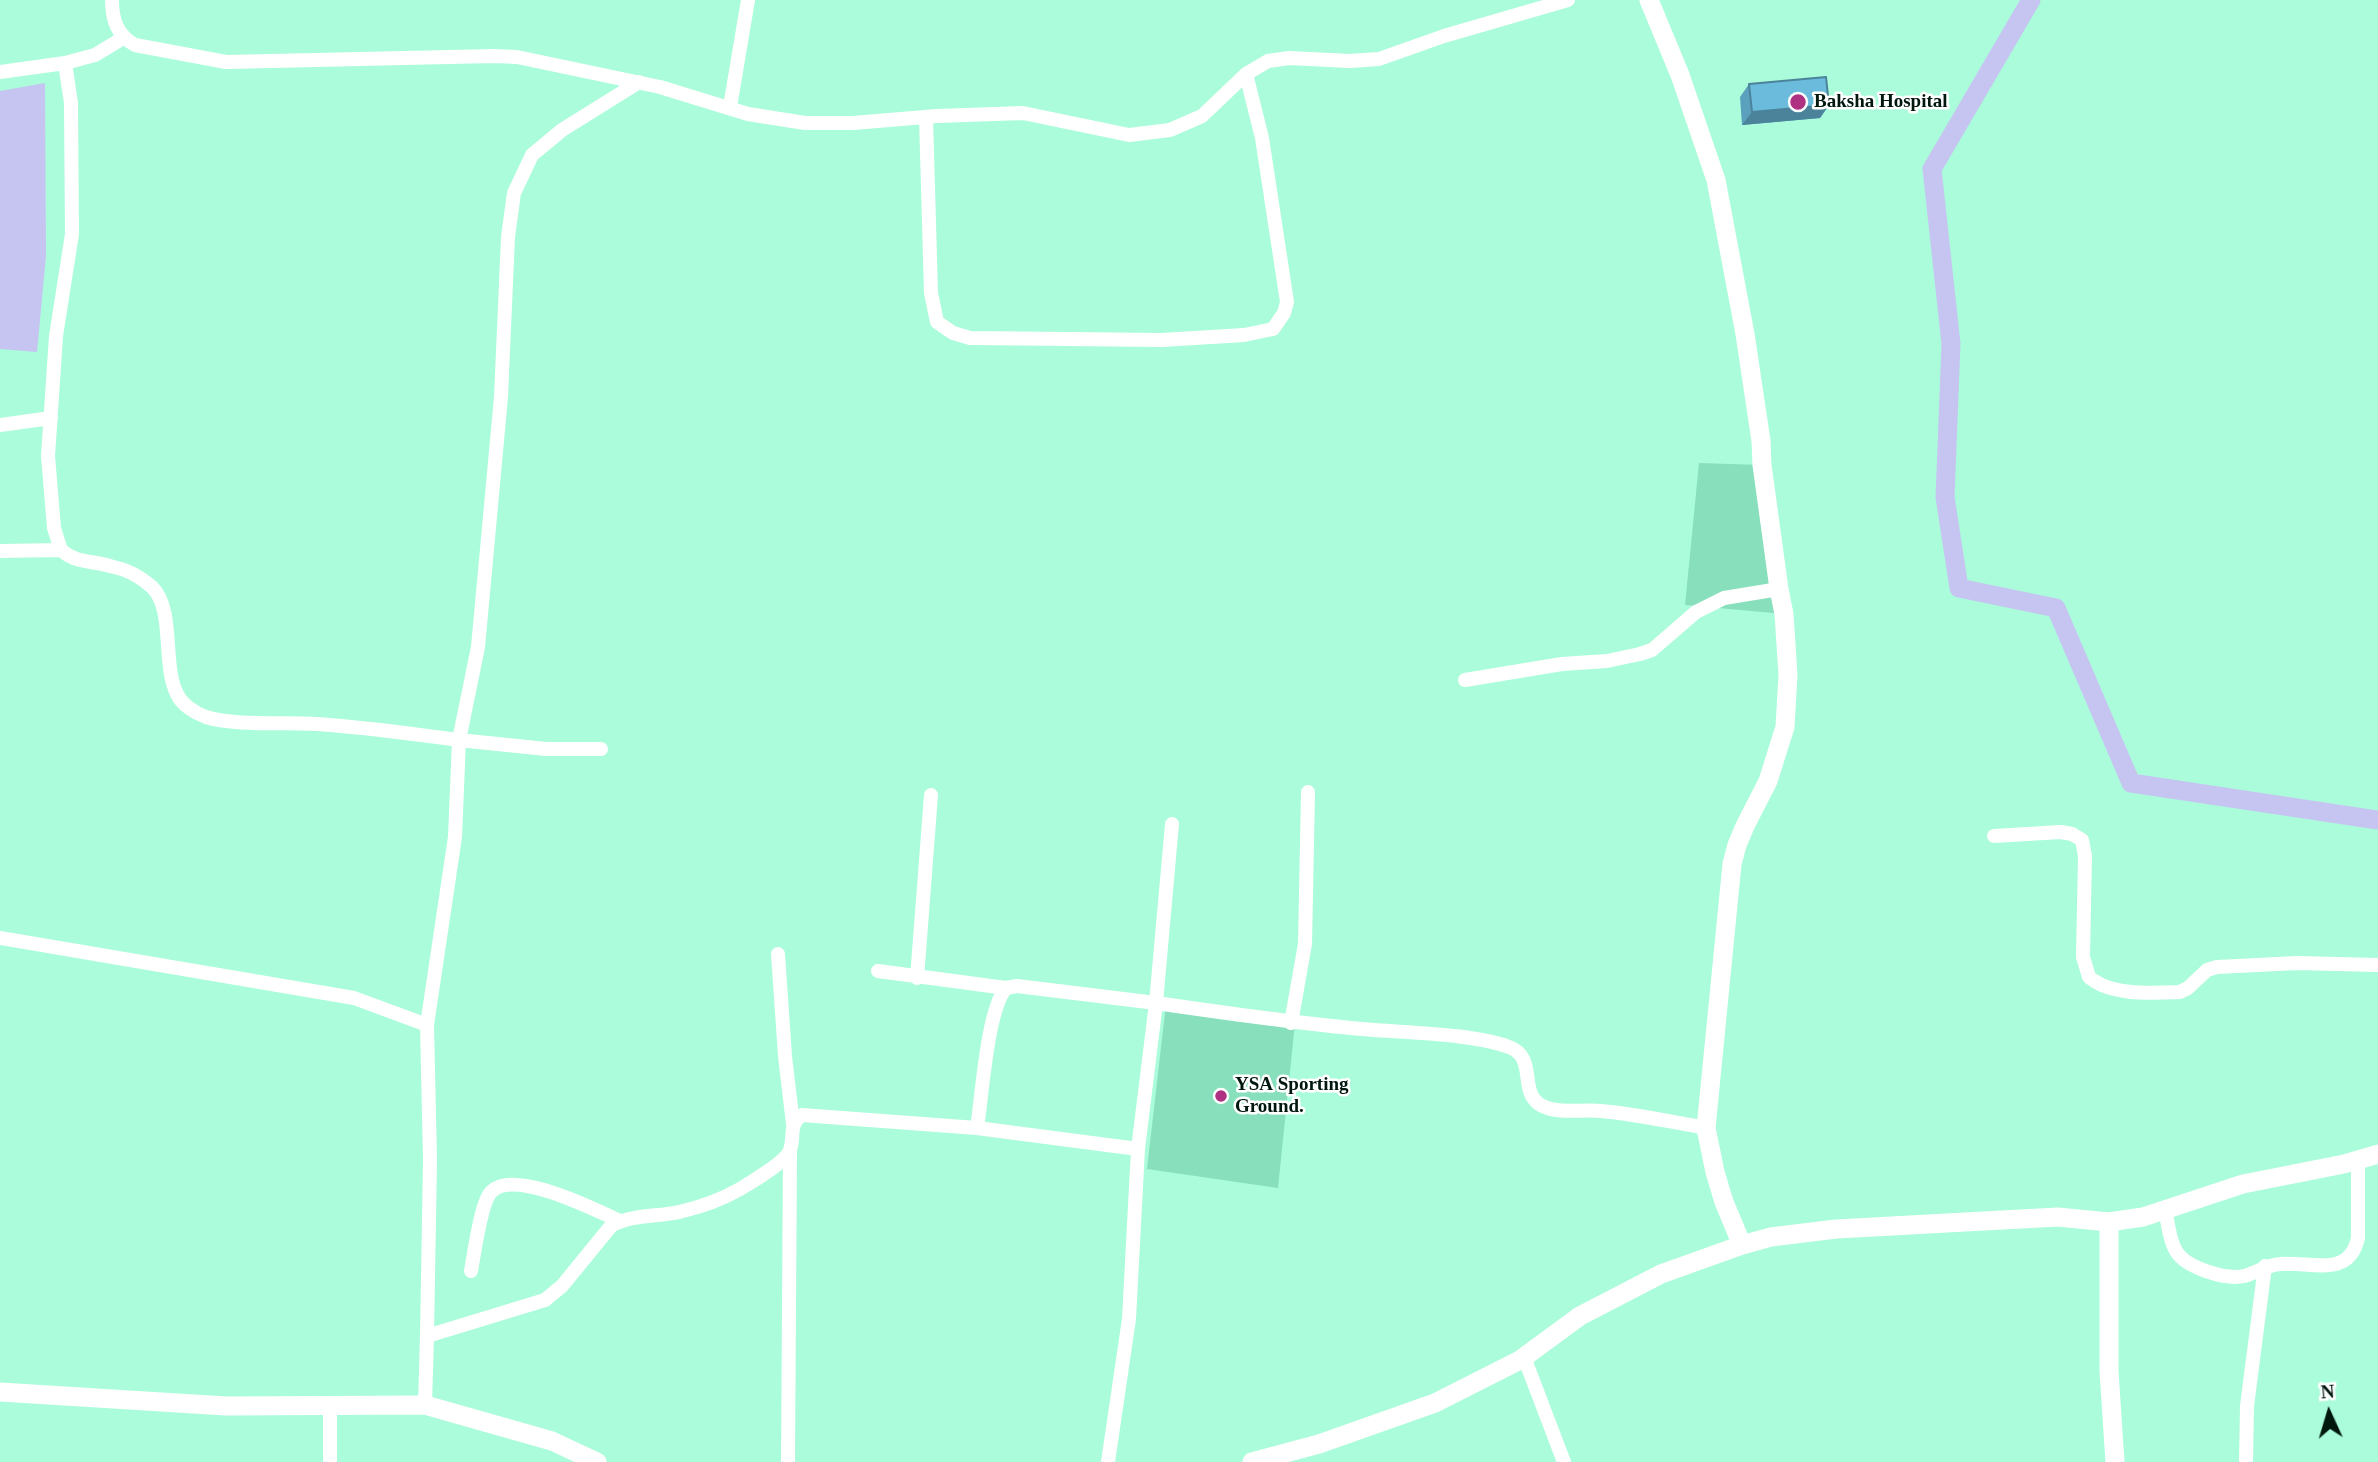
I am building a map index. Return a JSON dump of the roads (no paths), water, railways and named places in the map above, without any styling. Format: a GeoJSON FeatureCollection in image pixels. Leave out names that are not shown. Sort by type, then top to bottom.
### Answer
{"type":"FeatureCollection","features":[{"type":"Feature","properties":{"kind":"street"},"geometry":{"type":"LineString","coordinates":[[112,0],[113,18],[123,38],[135,45],[226,62],[494,55],[517,57],[639,82],[748,114],[805,123],[853,123],[1023,113],[1129,135],[1170,130],[1202,116],[1246,74],[1268,61],[1289,58],[1379,60],[1444,36],[1568,0]]}},
{"type":"Feature","properties":{"kind":"street"},"geometry":{"type":"LineString","coordinates":[[730,107],[748,0]]}},
{"type":"Feature","properties":{"kind":"street"},"geometry":{"type":"LineString","coordinates":[[1649,0],[1680,75],[1716,180],[1749,361],[1787,641],[1785,727],[1768,781],[1745,826],[1732,864],[1706,1128],[1724,1202],[1742,1245]]}},
{"type":"Feature","properties":{"kind":"street"},"geometry":{"type":"LineString","coordinates":[[0,72],[65,63],[95,55],[123,38]]}},
{"type":"Feature","properties":{"kind":"street"},"geometry":{"type":"LineString","coordinates":[[65,63],[71,103],[72,234],[56,336],[48,456],[54,528],[61,550],[82,562],[109,565],[132,573],[152,586],[160,596],[170,671],[177,695],[186,706],[199,714],[220,720],[320,724],[517,747],[601,749]]}},
{"type":"Feature","properties":{"kind":"street"},"geometry":{"type":"LineString","coordinates":[[926,117],[931,293],[937,322],[970,338],[1162,340],[1244,335],[1273,329],[1287,302],[1262,138],[1246,74]]}},
{"type":"Feature","properties":{"kind":"street"},"geometry":{"type":"LineString","coordinates":[[425,1405],[430,1160],[427,1025],[454,837],[459,740],[478,647],[501,397],[508,237],[514,193],[532,155],[562,130],[639,82]]}},
{"type":"Feature","properties":{"kind":"street"},"geometry":{"type":"LineString","coordinates":[[0,425],[51,418]]}},
{"type":"Feature","properties":{"kind":"street"},"geometry":{"type":"LineString","coordinates":[[0,551],[61,550]]}},
{"type":"Feature","properties":{"kind":"street"},"geometry":{"type":"LineString","coordinates":[[1465,680],[1640,654],[1652,650],[1696,612],[1724,598],[1779,589]]}},
{"type":"Feature","properties":{"kind":"street"},"geometry":{"type":"LineString","coordinates":[[1291,1023],[1305,944],[1308,792]]}},
{"type":"Feature","properties":{"kind":"street"},"geometry":{"type":"LineString","coordinates":[[917,978],[931,795]]}},
{"type":"Feature","properties":{"kind":"street"},"geometry":{"type":"LineString","coordinates":[[1108,1462],[1129,1319],[1138,1149],[1156,1003],[1172,824]]}},
{"type":"Feature","properties":{"kind":"street"},"geometry":{"type":"LineString","coordinates":[[1994,836],[2061,832],[2082,840],[2085,845],[2083,957],[2088,977],[2106,987],[2180,992],[2207,970],[2254,964],[2378,965]]}},
{"type":"Feature","properties":{"kind":"street"},"geometry":{"type":"LineString","coordinates":[[0,938],[354,998],[427,1025]]}},
{"type":"Feature","properties":{"kind":"street"},"geometry":{"type":"LineString","coordinates":[[778,954],[793,1124],[790,1152],[788,1462]]}},
{"type":"Feature","properties":{"kind":"street"},"geometry":{"type":"LineString","coordinates":[[878,971],[917,978],[1006,988],[1017,986],[1156,1003],[1291,1023],[1469,1039],[1509,1047],[1519,1052],[1525,1059],[1531,1095],[1548,1109],[1602,1111],[1706,1128]]}},
{"type":"Feature","properties":{"kind":"street"},"geometry":{"type":"LineString","coordinates":[[977,1128],[991,1032],[999,1000],[1006,988]]}},
{"type":"Feature","properties":{"kind":"street"},"geometry":{"type":"LineString","coordinates":[[793,1124],[803,1115],[810,1114],[977,1128],[1138,1149]]}},
{"type":"Feature","properties":{"kind":"street"},"geometry":{"type":"LineString","coordinates":[[428,1336],[545,1300],[562,1286],[611,1226],[620,1221],[679,1212],[721,1199],[781,1161],[790,1152]]}},
{"type":"Feature","properties":{"kind":"street"},"geometry":{"type":"LineString","coordinates":[[1252,1462],[1319,1444],[1435,1403],[1524,1357],[1580,1316],[1661,1273],[1771,1237],[1836,1229],[2058,1217],[2109,1222],[2143,1217],[2244,1184],[2378,1154]]}},
{"type":"Feature","properties":{"kind":"street"},"geometry":{"type":"LineString","coordinates":[[2165,1209],[2172,1243],[2177,1253],[2186,1261],[2211,1273],[2229,1278],[2247,1276],[2265,1266],[2327,1265],[2349,1258],[2355,1250],[2358,1238],[2358,1160]]}},
{"type":"Feature","properties":{"kind":"street"},"geometry":{"type":"LineString","coordinates":[[471,1271],[484,1208],[490,1193],[498,1187],[522,1185],[546,1191],[620,1221]]}},
{"type":"Feature","properties":{"kind":"street"},"geometry":{"type":"LineString","coordinates":[[2109,1222],[2109,1371],[2115,1462]]}},
{"type":"Feature","properties":{"kind":"street"},"geometry":{"type":"LineString","coordinates":[[2246,1462],[2247,1406],[2265,1266]]}},
{"type":"Feature","properties":{"kind":"street"},"geometry":{"type":"LineString","coordinates":[[1524,1357],[1564,1462]]}},
{"type":"Feature","properties":{"kind":"street"},"geometry":{"type":"LineString","coordinates":[[0,1392],[226,1406],[425,1405],[552,1441],[597,1462]]}},
{"type":"Feature","properties":{"kind":"street"},"geometry":{"type":"LineString","coordinates":[[330,1406],[330,1462]]}},
{"type":"Feature","properties":{"kind":"water"},"geometry":{"type":"Polygon","coordinates":[[[45,83],[46,256],[37,352],[0,349],[0,91],[45,83]]]}},
{"type":"Feature","properties":{"kind":"waterway"},"geometry":{"type":"LineString","coordinates":[[2031,0],[1932,169],[1951,344],[1945,497],[1959,588],[2056,608],[2131,783],[2378,820]]}},
{"type":"Feature","properties":{"kind":"place","name":"Baksha Hospital"},"geometry":{"type":"Point","coordinates":[1798,102]}},
{"type":"Feature","properties":{"kind":"place","name":"YSA Sporting Ground."},"geometry":{"type":"Point","coordinates":[1221,1096]}}]}
